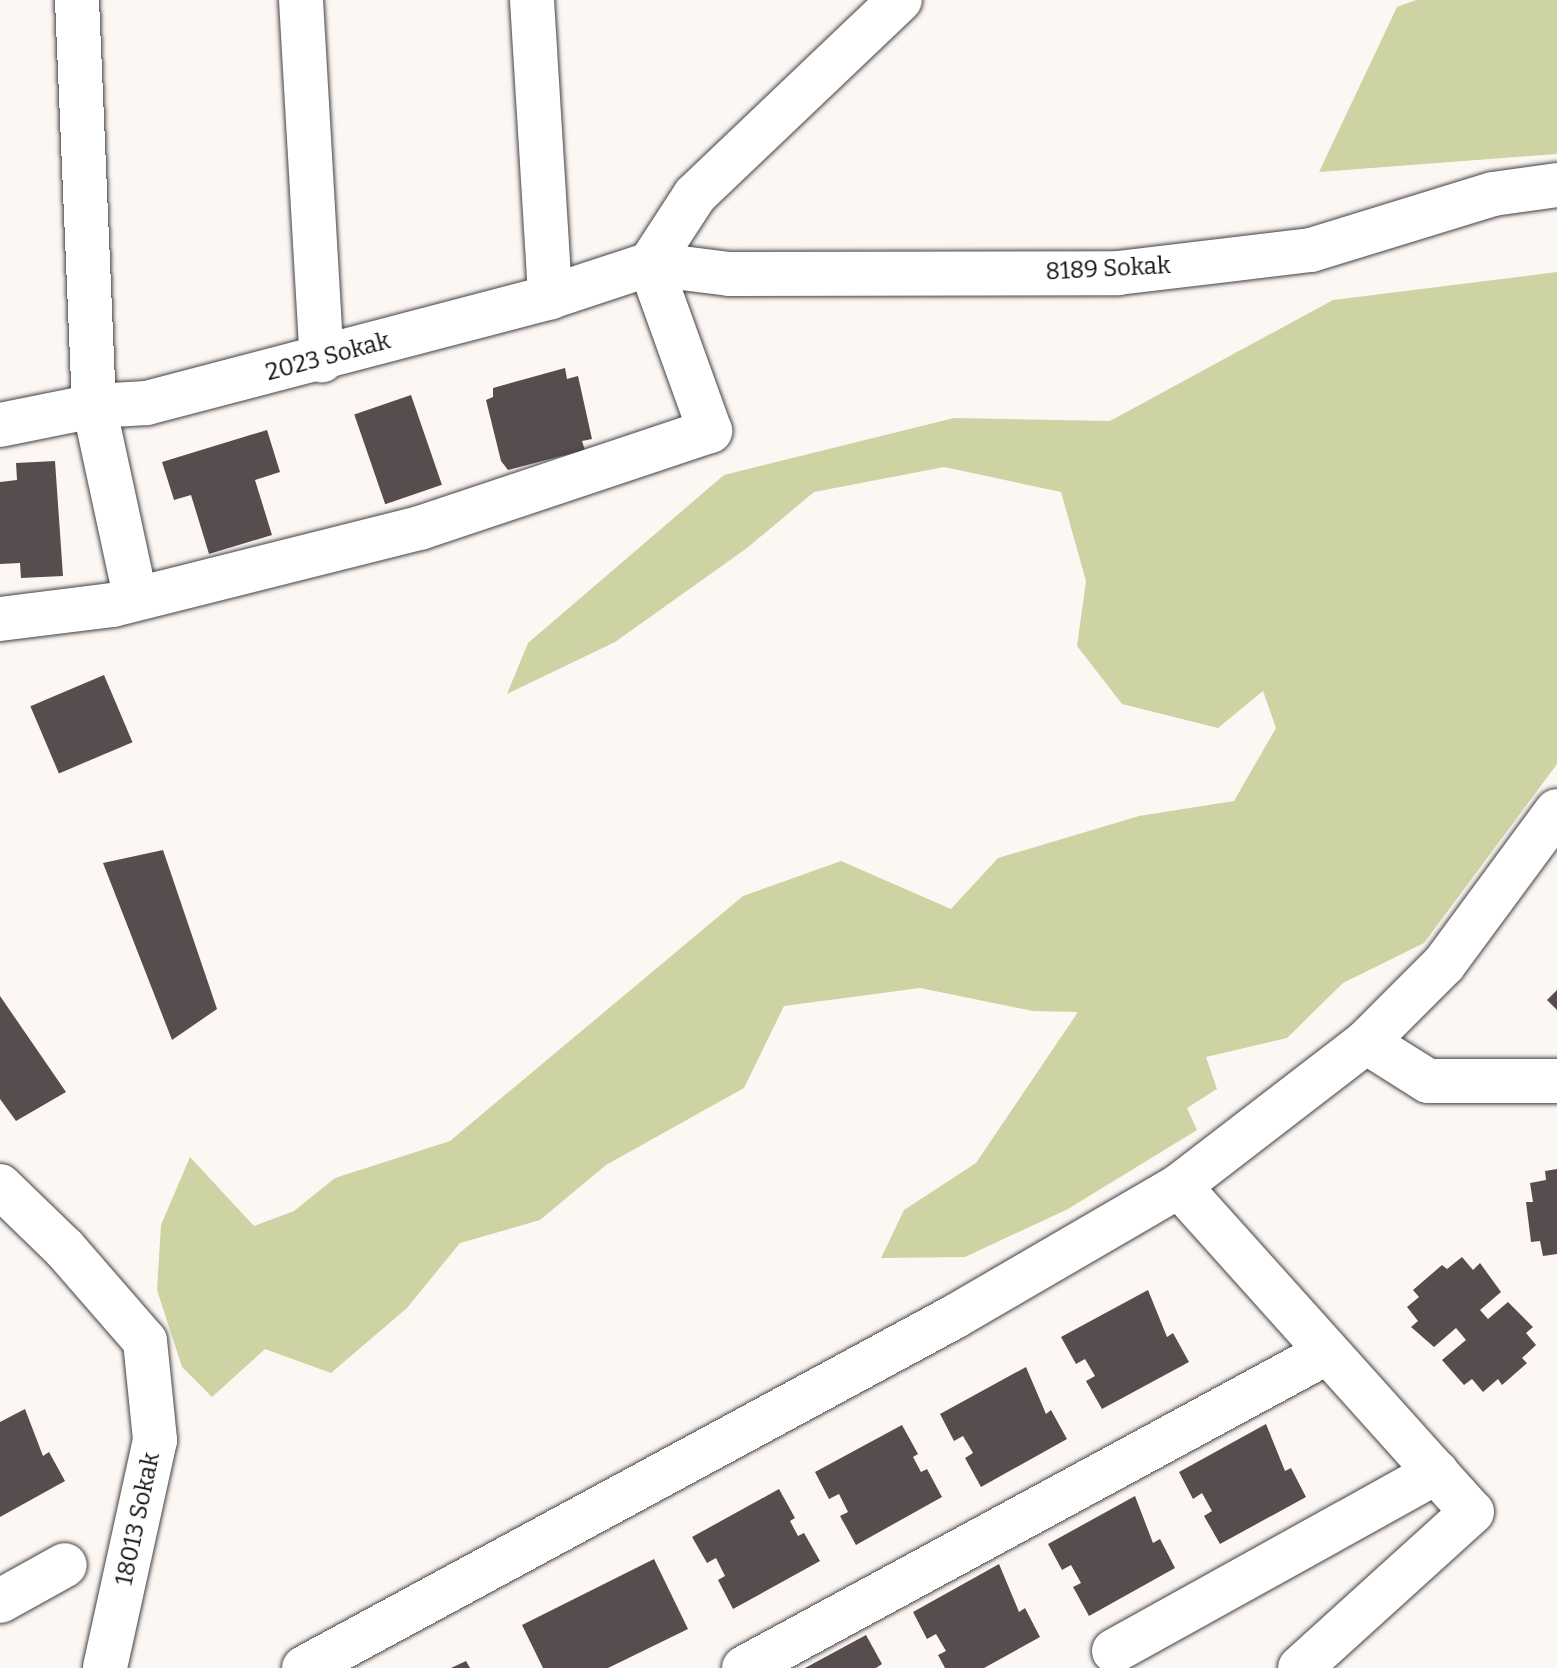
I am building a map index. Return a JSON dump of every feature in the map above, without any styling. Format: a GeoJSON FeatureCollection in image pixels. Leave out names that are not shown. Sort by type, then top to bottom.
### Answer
{"type":"FeatureCollection","features":[{"type":"Feature","properties":{"kind":"street"},"geometry":{"type":"LineString","coordinates":[[77,0],[94,406],[135,596]]}},
{"type":"Feature","properties":{"kind":"street"},"geometry":{"type":"LineString","coordinates":[[301,0],[322,360]]}},
{"type":"Feature","properties":{"kind":"street"},"geometry":{"type":"LineString","coordinates":[[532,0],[550,297]]}},
{"type":"Feature","properties":{"kind":"street"},"geometry":{"type":"LineString","coordinates":[[0,619],[113,605],[135,596],[420,528],[710,431],[650,264],[695,195],[900,0]]}},
{"type":"Feature","properties":{"kind":"street","name":"8189 Sokak"},"geometry":{"type":"LineString","coordinates":[[650,264],[729,274],[1118,273],[1311,250],[1493,194],[1557,185]]}},
{"type":"Feature","properties":{"kind":"street","name":"2023 Sokak"},"geometry":{"type":"LineString","coordinates":[[0,425],[94,406],[147,403],[322,360],[550,297],[650,264]]}},
{"type":"Feature","properties":{"kind":"street"},"geometry":{"type":"LineString","coordinates":[[304,1668],[954,1317],[1179,1186],[1366,1042],[1444,964],[1557,811]]}},
{"type":"Feature","properties":{"kind":"street"},"geometry":{"type":"LineString","coordinates":[[1366,1042],[1428,1081],[1557,1081]]}},
{"type":"Feature","properties":{"kind":"street","name":"18013 Sokak"},"geometry":{"type":"LineString","coordinates":[[0,1186],[65,1249],[145,1341],[155,1440],[105,1668]]}},
{"type":"Feature","properties":{"kind":"street"},"geometry":{"type":"LineString","coordinates":[[1179,1186],[1472,1512],[1300,1668]]}},
{"type":"Feature","properties":{"kind":"street"},"geometry":{"type":"LineString","coordinates":[[744,1668],[1326,1353]]}},
{"type":"Feature","properties":{"kind":"street"},"geometry":{"type":"LineString","coordinates":[[1114,1651],[1437,1472]]}},
{"type":"Feature","properties":{"kind":"street"},"geometry":{"type":"LineString","coordinates":[[0,1601],[65,1565]]}},
{"type":"Feature","properties":{"kind":"green space"},"geometry":{"type":"Polygon","coordinates":[[[1416,0],[1557,0],[1557,154],[1319,172],[1397,7],[1416,0]]]}},
{"type":"Feature","properties":{"kind":"green space"},"geometry":{"type":"Polygon","coordinates":[[[1557,272],[1557,764],[1424,943],[1343,983],[1287,1038],[1206,1057],[1217,1089],[1187,1108],[1197,1130],[1068,1209],[965,1257],[881,1258],[904,1210],[976,1163],[1078,1012],[1033,1011],[920,988],[784,1006],[744,1088],[606,1165],[540,1220],[460,1243],[407,1308],[331,1373],[265,1349],[212,1397],[182,1367],[157,1290],[161,1225],[190,1157],[254,1226],[294,1211],[335,1178],[450,1141],[743,896],[841,861],[951,909],[998,858],[1139,816],[1234,801],[1276,728],[1263,691],[1218,728],[1122,704],[1077,646],[1086,581],[1061,492],[944,467],[814,492],[747,548],[615,642],[507,694],[528,643],[724,475],[954,418],[1110,421],[1333,300],[1557,272]]]}},
{"type":"Feature","properties":{"kind":"building"},"geometry":{"type":"Polygon","coordinates":[[[565,368],[567,379],[578,376],[592,439],[582,441],[585,450],[508,470],[501,461],[486,400],[493,397],[493,388],[565,368]]]}},
{"type":"Feature","properties":{"kind":"building"},"geometry":{"type":"Polygon","coordinates":[[[411,395],[442,485],[385,504],[354,415],[411,395]]]}},
{"type":"Feature","properties":{"kind":"building"},"geometry":{"type":"Polygon","coordinates":[[[267,430],[280,472],[255,480],[272,535],[209,554],[191,495],[174,500],[162,462],[267,430]]]}},
{"type":"Feature","properties":{"kind":"building"},"geometry":{"type":"Polygon","coordinates":[[[55,461],[63,576],[21,578],[20,563],[0,564],[0,482],[17,480],[16,463],[55,461]]]}},
{"type":"Feature","properties":{"kind":"building"},"geometry":{"type":"Polygon","coordinates":[[[104,675],[133,742],[59,773],[30,706],[104,675]]]}},
{"type":"Feature","properties":{"kind":"building"},"geometry":{"type":"Polygon","coordinates":[[[163,850],[217,1009],[172,1040],[103,863],[163,850]]]}},
{"type":"Feature","properties":{"kind":"building"},"geometry":{"type":"Polygon","coordinates":[[[1557,990],[1557,1010],[1547,1000],[1557,990]]]}},
{"type":"Feature","properties":{"kind":"building"},"geometry":{"type":"Polygon","coordinates":[[[0,996],[66,1092],[16,1121],[0,1099],[0,996]]]}},
{"type":"Feature","properties":{"kind":"building"},"geometry":{"type":"Polygon","coordinates":[[[1557,1169],[1557,1254],[1543,1256],[1540,1241],[1531,1242],[1526,1202],[1533,1202],[1530,1183],[1546,1180],[1545,1171],[1557,1169]]]}},
{"type":"Feature","properties":{"kind":"building"},"geometry":{"type":"Polygon","coordinates":[[[1462,1257],[1473,1270],[1480,1263],[1501,1292],[1480,1310],[1488,1319],[1508,1302],[1533,1327],[1526,1333],[1536,1345],[1522,1358],[1527,1363],[1502,1385],[1498,1379],[1483,1392],[1472,1379],[1464,1385],[1442,1360],[1466,1340],[1456,1328],[1434,1347],[1411,1327],[1418,1321],[1407,1307],[1419,1297],[1413,1290],[1442,1265],[1447,1269],[1462,1257]]]}},
{"type":"Feature","properties":{"kind":"building"},"geometry":{"type":"Polygon","coordinates":[[[1148,1290],[1167,1337],[1173,1333],[1189,1362],[1102,1409],[1086,1381],[1095,1376],[1085,1359],[1076,1364],[1061,1337],[1148,1290]]]}},
{"type":"Feature","properties":{"kind":"building"},"geometry":{"type":"Polygon","coordinates":[[[1026,1367],[1046,1414],[1051,1410],[1067,1439],[981,1487],[965,1458],[973,1453],[963,1436],[954,1441],[940,1414],[1026,1367]]]}},
{"type":"Feature","properties":{"kind":"building"},"geometry":{"type":"Polygon","coordinates":[[[25,1409],[43,1456],[49,1452],[65,1481],[0,1517],[0,1422],[25,1409]]]}},
{"type":"Feature","properties":{"kind":"building"},"geometry":{"type":"Polygon","coordinates":[[[1266,1424],[1285,1471],[1291,1468],[1306,1497],[1220,1544],[1204,1516],[1212,1511],[1202,1493],[1193,1499],[1179,1472],[1266,1424]]]}},
{"type":"Feature","properties":{"kind":"building"},"geometry":{"type":"Polygon","coordinates":[[[902,1425],[918,1454],[913,1457],[921,1472],[927,1469],[942,1497],[856,1545],[840,1516],[848,1512],[839,1494],[829,1499],[815,1472],[902,1425]]]}},
{"type":"Feature","properties":{"kind":"building"},"geometry":{"type":"Polygon","coordinates":[[[779,1489],[795,1518],[790,1521],[798,1536],[804,1533],[820,1561],[733,1609],[718,1580],[725,1576],[716,1558],[707,1563],[692,1537],[779,1489]]]}},
{"type":"Feature","properties":{"kind":"building"},"geometry":{"type":"Polygon","coordinates":[[[1135,1496],[1153,1543],[1160,1539],[1175,1568],[1089,1616],[1073,1587],[1081,1583],[1071,1565],[1062,1570],[1048,1544],[1135,1496]]]}},
{"type":"Feature","properties":{"kind":"building"},"geometry":{"type":"Polygon","coordinates":[[[654,1559],[688,1629],[608,1668],[543,1668],[522,1625],[654,1559]]]}},
{"type":"Feature","properties":{"kind":"building"},"geometry":{"type":"Polygon","coordinates":[[[999,1564],[1019,1612],[1025,1608],[1040,1637],[984,1668],[945,1668],[938,1655],[946,1651],[936,1634],[927,1639],[913,1612],[999,1564]]]}},
{"type":"Feature","properties":{"kind":"building"},"geometry":{"type":"Polygon","coordinates":[[[866,1635],[882,1664],[876,1668],[805,1668],[866,1635]]]}},
{"type":"Feature","properties":{"kind":"building"},"geometry":{"type":"Polygon","coordinates":[[[466,1661],[470,1668],[451,1668],[466,1661]]]}}]}
